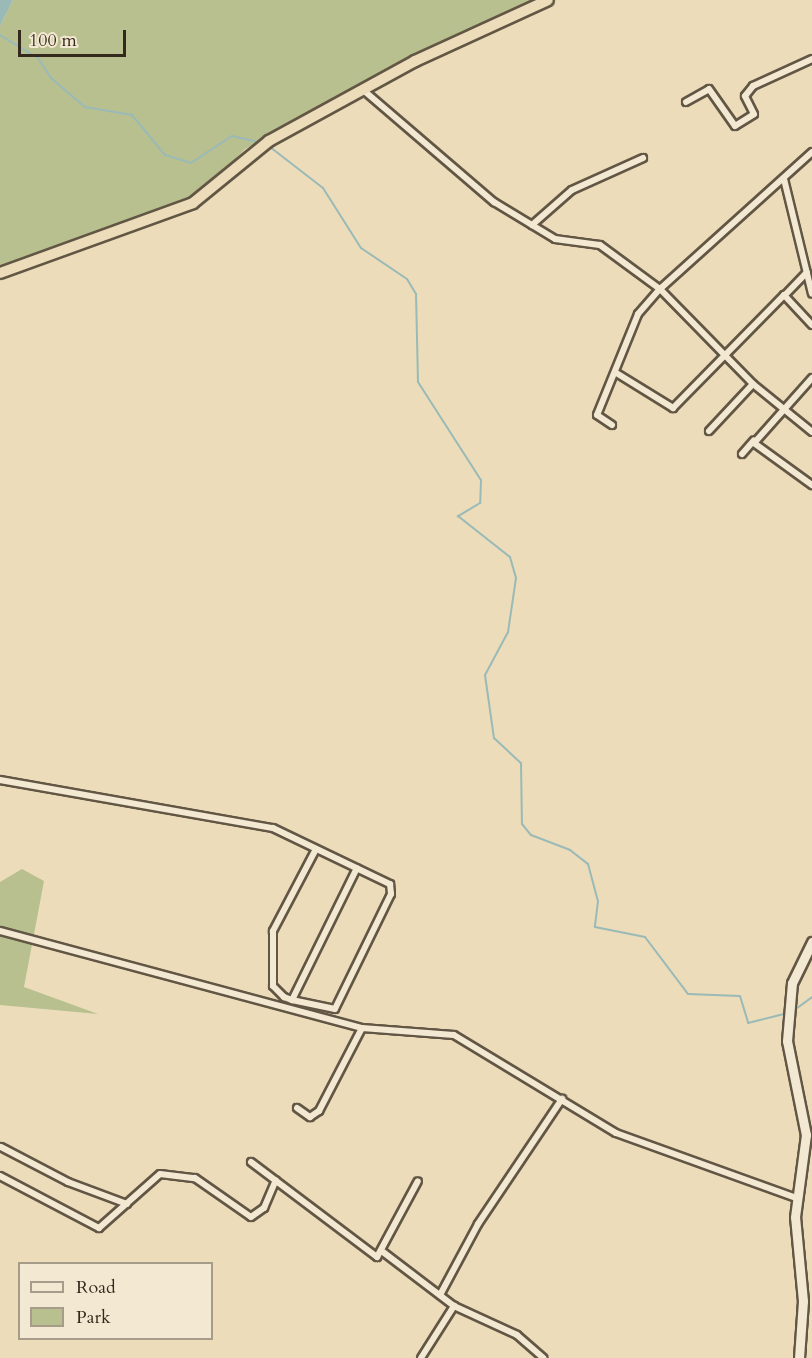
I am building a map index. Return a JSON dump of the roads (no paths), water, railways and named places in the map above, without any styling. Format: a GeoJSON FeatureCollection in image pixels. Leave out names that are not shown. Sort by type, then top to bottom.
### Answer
{"type":"FeatureCollection","features":[{"type":"Feature","properties":{"kind":"highway"},"geometry":{"type":"LineString","coordinates":[[0,273],[189,205],[264,144],[362,89],[548,0]]}},
{"type":"Feature","properties":{"kind":"street"},"geometry":{"type":"LineString","coordinates":[[686,102],[709,89],[735,126],[755,113],[745,96],[753,86],[812,59]]}},
{"type":"Feature","properties":{"kind":"street"},"geometry":{"type":"LineString","coordinates":[[362,89],[494,202],[561,242],[600,245],[660,289],[780,410],[812,432]]}},
{"type":"Feature","properties":{"kind":"street"},"geometry":{"type":"LineString","coordinates":[[612,425],[597,415],[618,374],[638,314],[660,289],[784,180],[812,152]]}},
{"type":"Feature","properties":{"kind":"street"},"geometry":{"type":"LineString","coordinates":[[532,225],[572,189],[644,158]]}},
{"type":"Feature","properties":{"kind":"street"},"geometry":{"type":"LineString","coordinates":[[784,180],[809,261],[807,272],[812,294]]}},
{"type":"Feature","properties":{"kind":"street"},"geometry":{"type":"LineString","coordinates":[[618,374],[673,408],[807,272]]}},
{"type":"Feature","properties":{"kind":"street"},"geometry":{"type":"LineString","coordinates":[[786,294],[812,325]]}},
{"type":"Feature","properties":{"kind":"street"},"geometry":{"type":"LineString","coordinates":[[742,454],[780,410],[810,383]]}},
{"type":"Feature","properties":{"kind":"street"},"geometry":{"type":"LineString","coordinates":[[709,431],[753,384]]}},
{"type":"Feature","properties":{"kind":"street"},"geometry":{"type":"LineString","coordinates":[[754,440],[812,484]]}},
{"type":"Feature","properties":{"kind":"street"},"geometry":{"type":"LineString","coordinates":[[0,780],[264,826],[316,849],[390,884],[392,891],[335,1010],[292,1000],[273,986],[273,931],[316,849]]}},
{"type":"Feature","properties":{"kind":"street"},"geometry":{"type":"LineString","coordinates":[[292,1000],[357,868]]}},
{"type":"Feature","properties":{"kind":"street"},"geometry":{"type":"LineString","coordinates":[[0,931],[362,1028],[454,1035],[562,1100],[643,1145],[797,1198]]}},
{"type":"Feature","properties":{"kind":"street"},"geometry":{"type":"LineString","coordinates":[[799,1358],[803,1301],[797,1198],[806,1135],[792,1077],[789,1026],[790,997],[812,942]]}},
{"type":"Feature","properties":{"kind":"street"},"geometry":{"type":"LineString","coordinates":[[297,1108],[310,1117],[319,1111],[362,1028]]}},
{"type":"Feature","properties":{"kind":"street"},"geometry":{"type":"LineString","coordinates":[[440,1295],[478,1224],[562,1100]]}},
{"type":"Feature","properties":{"kind":"street"},"geometry":{"type":"LineString","coordinates":[[1,1147],[68,1182],[126,1204]]}},
{"type":"Feature","properties":{"kind":"street"},"geometry":{"type":"LineString","coordinates":[[251,1162],[363,1251],[377,1257],[382,1252],[418,1181]]}},
{"type":"Feature","properties":{"kind":"street"},"geometry":{"type":"LineString","coordinates":[[0,1176],[99,1228],[153,1176],[175,1174],[195,1178],[255,1217],[276,1180]]}},
{"type":"Feature","properties":{"kind":"street"},"geometry":{"type":"LineString","coordinates":[[382,1252],[454,1306],[517,1335],[543,1358]]}},
{"type":"Feature","properties":{"kind":"street"},"geometry":{"type":"LineString","coordinates":[[421,1358],[454,1306]]}},
{"type":"Feature","properties":{"kind":"water"},"geometry":{"type":"Polygon","coordinates":[[[0,0],[13,0],[0,26],[0,0]]]}},
{"type":"Feature","properties":{"kind":"waterway"},"geometry":{"type":"LineString","coordinates":[[0,35],[38,58],[51,78],[85,107],[132,115],[165,155],[191,163],[232,136],[262,143]]}},
{"type":"Feature","properties":{"kind":"waterway"},"geometry":{"type":"LineString","coordinates":[[270,147],[323,188],[361,248],[407,279],[416,294],[418,382],[481,480],[480,503],[458,516],[510,557],[516,578],[508,632],[485,675],[494,738],[521,763],[522,824],[531,835],[570,850],[588,864],[598,901],[595,927],[645,937],[688,994],[740,996],[748,1023],[788,1013]]}},
{"type":"Feature","properties":{"kind":"waterway"},"geometry":{"type":"LineString","coordinates":[[793,1011],[812,997]]}}]}
